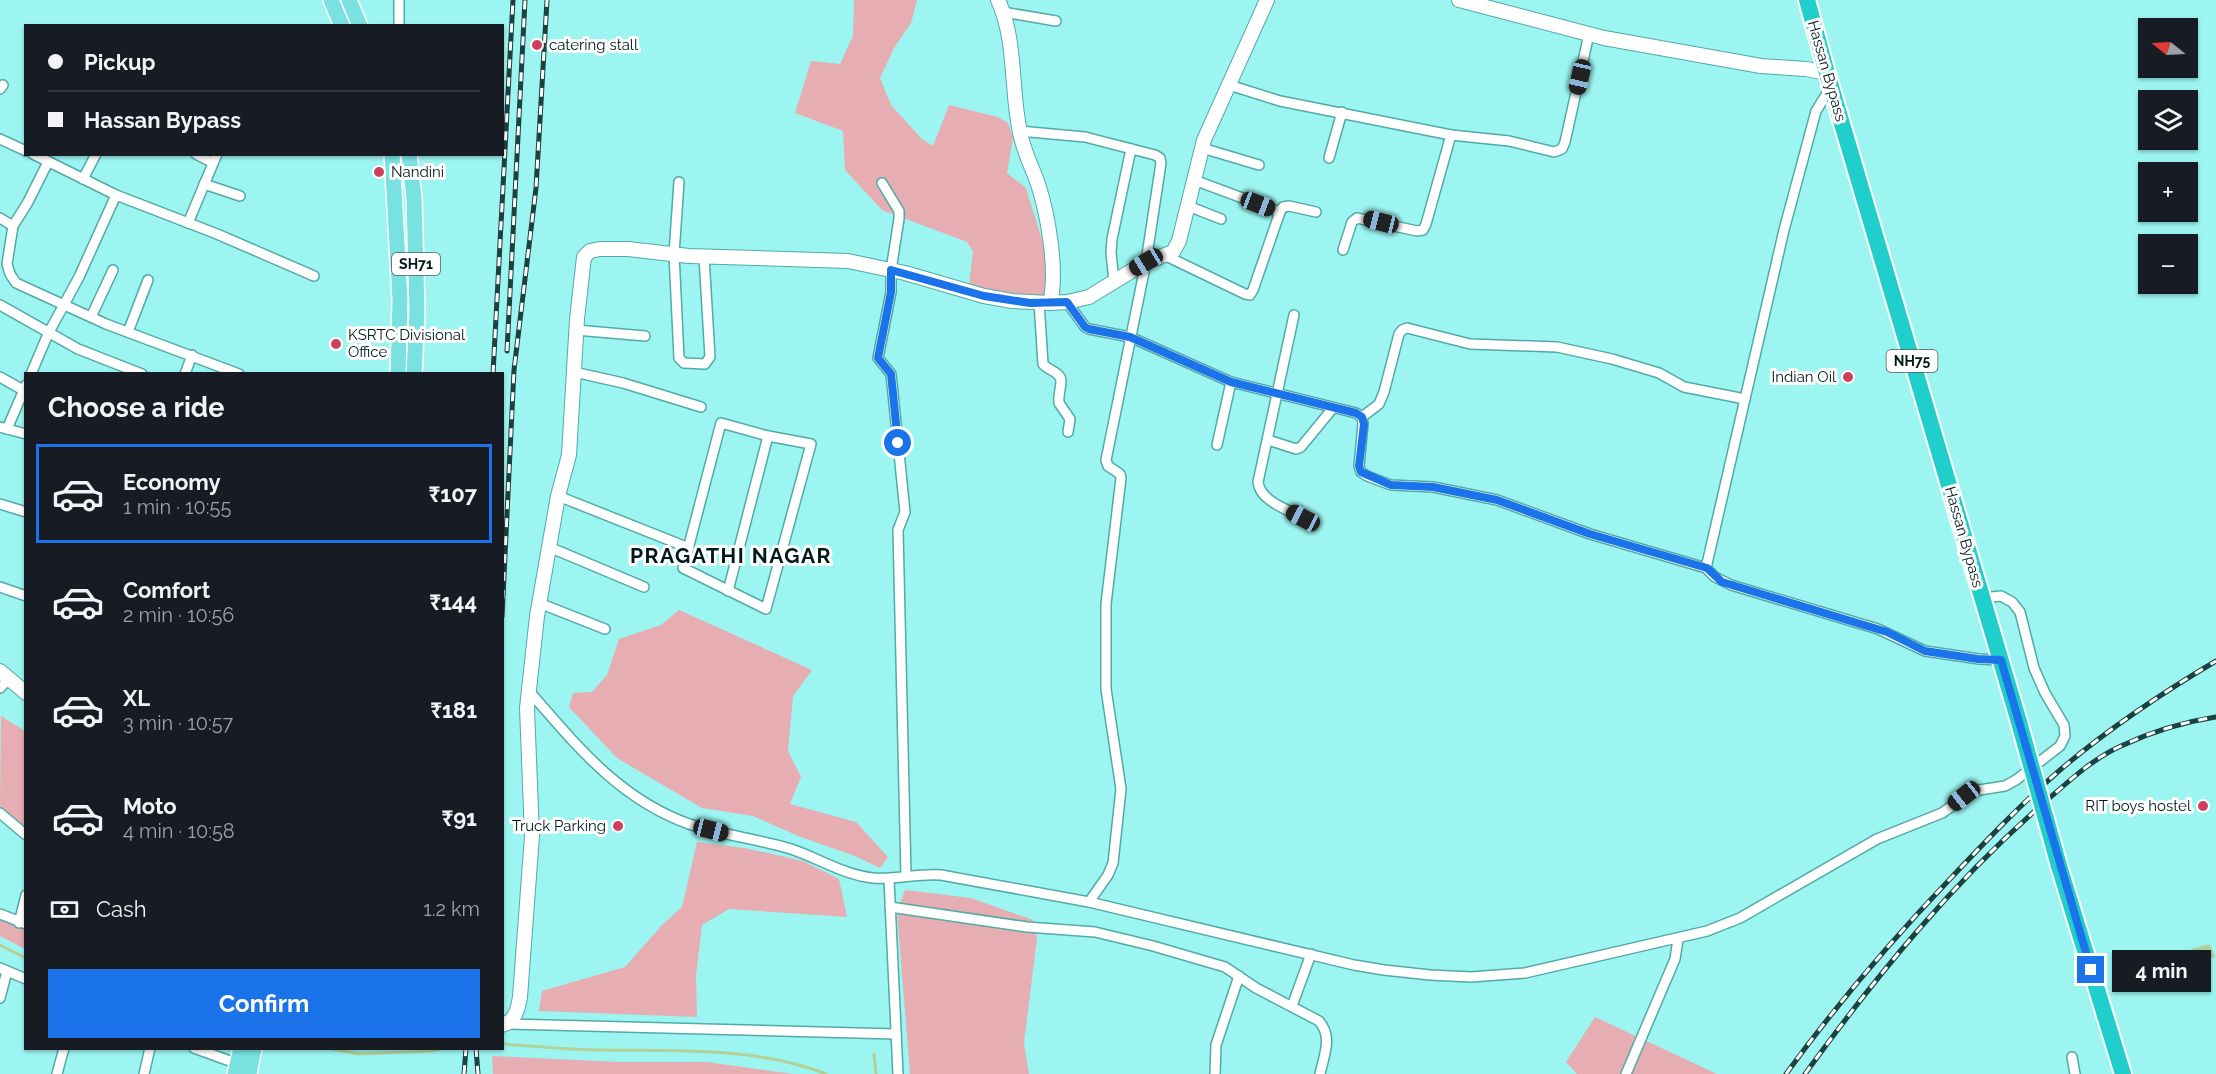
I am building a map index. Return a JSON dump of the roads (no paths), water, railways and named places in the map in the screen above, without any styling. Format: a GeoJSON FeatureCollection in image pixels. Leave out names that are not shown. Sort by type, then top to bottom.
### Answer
{"type":"FeatureCollection","features":[{"type":"Feature","properties":{"kind":"highway","name":"Hassan Bypass"},"geometry":{"type":"LineString","coordinates":[[1807,0],[2001,660],[2059,866],[2122,1074]]}},
{"type":"Feature","properties":{"kind":"main road"},"geometry":{"type":"LineString","coordinates":[[331,0],[341,24]]}},
{"type":"Feature","properties":{"kind":"main road"},"geometry":{"type":"LineString","coordinates":[[349,0],[359,24]]}},
{"type":"Feature","properties":{"kind":"main road","name":"SH71"},"geometry":{"type":"LineString","coordinates":[[392,156],[400,300],[398,372]]}},
{"type":"Feature","properties":{"kind":"main road","name":"SH71"},"geometry":{"type":"LineString","coordinates":[[409,156],[414,198],[417,301],[414,372]]}},
{"type":"Feature","properties":{"kind":"main road"},"geometry":{"type":"LineString","coordinates":[[400,300],[417,301]]}},
{"type":"Feature","properties":{"kind":"street"},"geometry":{"type":"LineString","coordinates":[[399,0],[399,24]]}},
{"type":"Feature","properties":{"kind":"street"},"geometry":{"type":"LineString","coordinates":[[505,1024],[514,1018],[520,997],[532,836],[527,708],[539,603],[558,496],[569,455],[576,330],[584,257],[590,251],[628,249],[704,257],[848,261],[1012,301],[1067,302],[1089,297],[1146,262],[1173,252],[1179,241],[1202,148],[1267,0]]}},
{"type":"Feature","properties":{"kind":"street"},"geometry":{"type":"LineString","coordinates":[[1459,0],[1589,34],[1761,66],[1806,69],[1829,80],[1816,111],[1784,230],[1707,568]]}},
{"type":"Feature","properties":{"kind":"street"},"geometry":{"type":"LineString","coordinates":[[1001,6],[1056,21]]}},
{"type":"Feature","properties":{"kind":"street"},"geometry":{"type":"LineString","coordinates":[[1001,6],[1006,22],[1019,130],[1025,155],[1038,184],[1052,256],[1053,286],[1045,303],[1042,364],[1060,376],[1059,403],[1070,418],[1068,432]]}},
{"type":"Feature","properties":{"kind":"street"},"geometry":{"type":"LineString","coordinates":[[1229,85],[1280,101],[1451,135],[1509,141],[1554,152],[1562,149],[1565,142],[1589,34]]}},
{"type":"Feature","properties":{"kind":"street"},"geometry":{"type":"LineString","coordinates":[[1329,158],[1342,112]]}},
{"type":"Feature","properties":{"kind":"street"},"geometry":{"type":"LineString","coordinates":[[1019,130],[1072,134],[1155,155],[1160,158],[1161,163],[1146,262],[1106,460],[1108,466],[1120,474],[1121,478],[1106,604],[1106,689],[1121,789],[1113,863],[1089,902]]}},
{"type":"Feature","properties":{"kind":"street"},"geometry":{"type":"LineString","coordinates":[[1342,250],[1352,222],[1357,218],[1416,231],[1423,230],[1451,135]]}},
{"type":"Feature","properties":{"kind":"street"},"geometry":{"type":"LineString","coordinates":[[0,139],[24,150]]}},
{"type":"Feature","properties":{"kind":"street"},"geometry":{"type":"LineString","coordinates":[[1114,281],[1112,239],[1131,148]]}},
{"type":"Feature","properties":{"kind":"street"},"geometry":{"type":"LineString","coordinates":[[1202,148],[1259,165]]}},
{"type":"Feature","properties":{"kind":"street"},"geometry":{"type":"LineString","coordinates":[[37,156],[116,195],[314,276]]}},
{"type":"Feature","properties":{"kind":"street"},"geometry":{"type":"LineString","coordinates":[[83,179],[95,156]]}},
{"type":"Feature","properties":{"kind":"street"},"geometry":{"type":"LineString","coordinates":[[188,223],[215,159]]}},
{"type":"Feature","properties":{"kind":"street"},"geometry":{"type":"LineString","coordinates":[[48,162],[13,226],[7,264],[16,283],[91,317],[233,372]]}},
{"type":"Feature","properties":{"kind":"street"},"geometry":{"type":"LineString","coordinates":[[1194,180],[1280,212]]}},
{"type":"Feature","properties":{"kind":"street"},"geometry":{"type":"LineString","coordinates":[[679,182],[674,254],[679,358],[684,363],[705,364],[710,357],[704,257]]}},
{"type":"Feature","properties":{"kind":"street"},"geometry":{"type":"LineString","coordinates":[[882,183],[899,211],[891,270],[891,292],[878,358],[891,374],[905,512],[898,530],[906,876]]}},
{"type":"Feature","properties":{"kind":"street"},"geometry":{"type":"LineString","coordinates":[[204,184],[240,196]]}},
{"type":"Feature","properties":{"kind":"street"},"geometry":{"type":"LineString","coordinates":[[32,372],[116,195]]}},
{"type":"Feature","properties":{"kind":"street"},"geometry":{"type":"LineString","coordinates":[[1188,206],[1221,219]]}},
{"type":"Feature","properties":{"kind":"street"},"geometry":{"type":"LineString","coordinates":[[1164,255],[1250,295],[1283,207],[1289,206],[1316,212]]}},
{"type":"Feature","properties":{"kind":"street"},"geometry":{"type":"LineString","coordinates":[[0,218],[13,226]]}},
{"type":"Feature","properties":{"kind":"street"},"geometry":{"type":"LineString","coordinates":[[91,317],[113,270]]}},
{"type":"Feature","properties":{"kind":"street"},"geometry":{"type":"LineString","coordinates":[[128,332],[148,280]]}},
{"type":"Feature","properties":{"kind":"street"},"geometry":{"type":"LineString","coordinates":[[1067,302],[1085,327],[1130,337],[1231,382],[1356,413],[1362,417],[1364,424],[1359,466],[1361,472],[1367,476],[1391,485],[1433,487],[1497,500],[1590,534],[1707,568],[1722,582],[1887,632],[1925,651],[2001,660]]}},
{"type":"Feature","properties":{"kind":"street"},"geometry":{"type":"LineString","coordinates":[[0,305],[78,349],[137,372]]}},
{"type":"Feature","properties":{"kind":"street"},"geometry":{"type":"LineString","coordinates":[[1294,315],[1258,482],[1259,490],[1264,497],[1303,518]]}},
{"type":"Feature","properties":{"kind":"street"},"geometry":{"type":"LineString","coordinates":[[1362,417],[1378,404],[1384,392],[1399,334],[1407,328],[1470,344],[1557,346],[1659,373],[1684,387],[1745,399]]}},
{"type":"Feature","properties":{"kind":"street"},"geometry":{"type":"LineString","coordinates":[[576,330],[645,336]]}},
{"type":"Feature","properties":{"kind":"street"},"geometry":{"type":"LineString","coordinates":[[186,372],[192,355]]}},
{"type":"Feature","properties":{"kind":"street"},"geometry":{"type":"LineString","coordinates":[[574,372],[623,382],[701,407]]}},
{"type":"Feature","properties":{"kind":"street"},"geometry":{"type":"LineString","coordinates":[[0,377],[24,388],[4,428],[24,433]]}},
{"type":"Feature","properties":{"kind":"street"},"geometry":{"type":"LineString","coordinates":[[1217,445],[1231,382]]}},
{"type":"Feature","properties":{"kind":"street"},"geometry":{"type":"LineString","coordinates":[[1268,440],[1296,448],[1301,447],[1333,408]]}},
{"type":"Feature","properties":{"kind":"street"},"geometry":{"type":"LineString","coordinates":[[721,423],[768,436],[811,444],[766,609],[684,568],[721,423]]}},
{"type":"Feature","properties":{"kind":"street"},"geometry":{"type":"LineString","coordinates":[[728,591],[768,436]]}},
{"type":"Feature","properties":{"kind":"street"},"geometry":{"type":"LineString","coordinates":[[558,496],[689,548]]}},
{"type":"Feature","properties":{"kind":"street"},"geometry":{"type":"LineString","coordinates":[[0,504],[24,511]]}},
{"type":"Feature","properties":{"kind":"street"},"geometry":{"type":"LineString","coordinates":[[549,547],[644,587]]}},
{"type":"Feature","properties":{"kind":"street"},"geometry":{"type":"LineString","coordinates":[[0,587],[24,595]]}},
{"type":"Feature","properties":{"kind":"street"},"geometry":{"type":"LineString","coordinates":[[529,691],[591,761],[626,791],[674,818],[692,825],[791,849],[870,878],[942,875],[1089,902],[1384,970],[1471,977],[1525,973],[1707,931],[1740,918],[1877,839],[1942,813],[1973,791],[2005,786],[2016,780],[2060,746],[2065,736],[2064,725],[2045,693],[2034,668],[2020,612],[2012,602],[2001,596],[1982,598]]}},
{"type":"Feature","properties":{"kind":"street"},"geometry":{"type":"LineString","coordinates":[[539,603],[605,629]]}},
{"type":"Feature","properties":{"kind":"street"},"geometry":{"type":"LineString","coordinates":[[3,680],[24,692]]}},
{"type":"Feature","properties":{"kind":"street"},"geometry":{"type":"LineString","coordinates":[[0,813],[24,833]]}},
{"type":"Feature","properties":{"kind":"street"},"geometry":{"type":"LineString","coordinates":[[889,879],[898,1074]]}},
{"type":"Feature","properties":{"kind":"street"},"geometry":{"type":"LineString","coordinates":[[890,907],[1028,927],[1095,932],[1225,967],[1256,988],[1319,1021],[1326,1029],[1327,1037],[1320,1074]]}},
{"type":"Feature","properties":{"kind":"street"},"geometry":{"type":"LineString","coordinates":[[0,914],[22,924]]}},
{"type":"Feature","properties":{"kind":"street"},"geometry":{"type":"LineString","coordinates":[[1626,1074],[1675,959],[1678,939]]}},
{"type":"Feature","properties":{"kind":"street"},"geometry":{"type":"LineString","coordinates":[[1292,1006],[1311,954]]}},
{"type":"Feature","properties":{"kind":"street"},"geometry":{"type":"LineString","coordinates":[[0,998],[4,970],[24,978]]}},
{"type":"Feature","properties":{"kind":"street"},"geometry":{"type":"LineString","coordinates":[[1215,1074],[1216,1045],[1239,976]]}},
{"type":"Feature","properties":{"kind":"street"},"geometry":{"type":"LineString","coordinates":[[505,1024],[896,1034]]}},
{"type":"Feature","properties":{"kind":"street"},"geometry":{"type":"LineString","coordinates":[[57,1074],[63,1050]]}},
{"type":"Feature","properties":{"kind":"street"},"geometry":{"type":"LineString","coordinates":[[144,1074],[150,1050]]}},
{"type":"Feature","properties":{"kind":"street"},"geometry":{"type":"LineString","coordinates":[[202,1050],[245,1061]]}},
{"type":"Feature","properties":{"kind":"street"},"geometry":{"type":"LineString","coordinates":[[2073,1057],[2075,1074]]}},
{"type":"Feature","properties":{"kind":"waterway"},"geometry":{"type":"LineString","coordinates":[[0,945],[24,957]]}},
{"type":"Feature","properties":{"kind":"waterway"},"geometry":{"type":"LineString","coordinates":[[504,1044],[583,1050],[742,1054],[799,1065],[826,1074]]}},
{"type":"Feature","properties":{"kind":"waterway"},"geometry":{"type":"LineString","coordinates":[[338,1050],[359,1054],[435,1050]]}},
{"type":"Feature","properties":{"kind":"waterway"},"geometry":{"type":"LineString","coordinates":[[874,1054],[876,1074]]}},
{"type":"Feature","properties":{"kind":"railway"},"geometry":{"type":"LineString","coordinates":[[493,372],[513,0]]}},
{"type":"Feature","properties":{"kind":"railway"},"geometry":{"type":"LineString","coordinates":[[507,351],[525,0]]}},
{"type":"Feature","properties":{"kind":"railway"},"geometry":{"type":"LineString","coordinates":[[504,576],[514,370],[536,188],[547,0]]}},
{"type":"Feature","properties":{"kind":"railway"},"geometry":{"type":"LineString","coordinates":[[1786,1074],[1824,1023],[1885,950],[1963,865],[2031,796],[2116,726],[2216,661]]}},
{"type":"Feature","properties":{"kind":"railway"},"geometry":{"type":"LineString","coordinates":[[1805,1074],[1888,966],[1947,897],[2011,833],[2062,787],[2110,751],[2167,728],[2216,717]]}},
{"type":"Feature","properties":{"kind":"railway"},"geometry":{"type":"LineString","coordinates":[[464,1074],[466,1050]]}},
{"type":"Feature","properties":{"kind":"railway"},"geometry":{"type":"LineString","coordinates":[[476,1050],[478,1074]]}},
{"type":"Feature","properties":{"kind":"place","name":"catering stall"},"geometry":{"type":"Point","coordinates":[537,45]}},
{"type":"Feature","properties":{"kind":"place","name":"Nandini"},"geometry":{"type":"Point","coordinates":[379,172]}},
{"type":"Feature","properties":{"kind":"place","name":"KSRTC Divisional Office"},"geometry":{"type":"Point","coordinates":[336,344]}},
{"type":"Feature","properties":{"kind":"place","name":"Indian Oil"},"geometry":{"type":"Point","coordinates":[1848,377]}},
{"type":"Feature","properties":{"kind":"place","name":"RIT boys hostel"},"geometry":{"type":"Point","coordinates":[2203,806]}},
{"type":"Feature","properties":{"kind":"place","name":"Truck Parking"},"geometry":{"type":"Point","coordinates":[618,826]}},
{"type":"Feature","properties":{"kind":"district","name":"PRAGATHI NAGAR"},"geometry":{"type":"Point","coordinates":[731,556]}}]}
